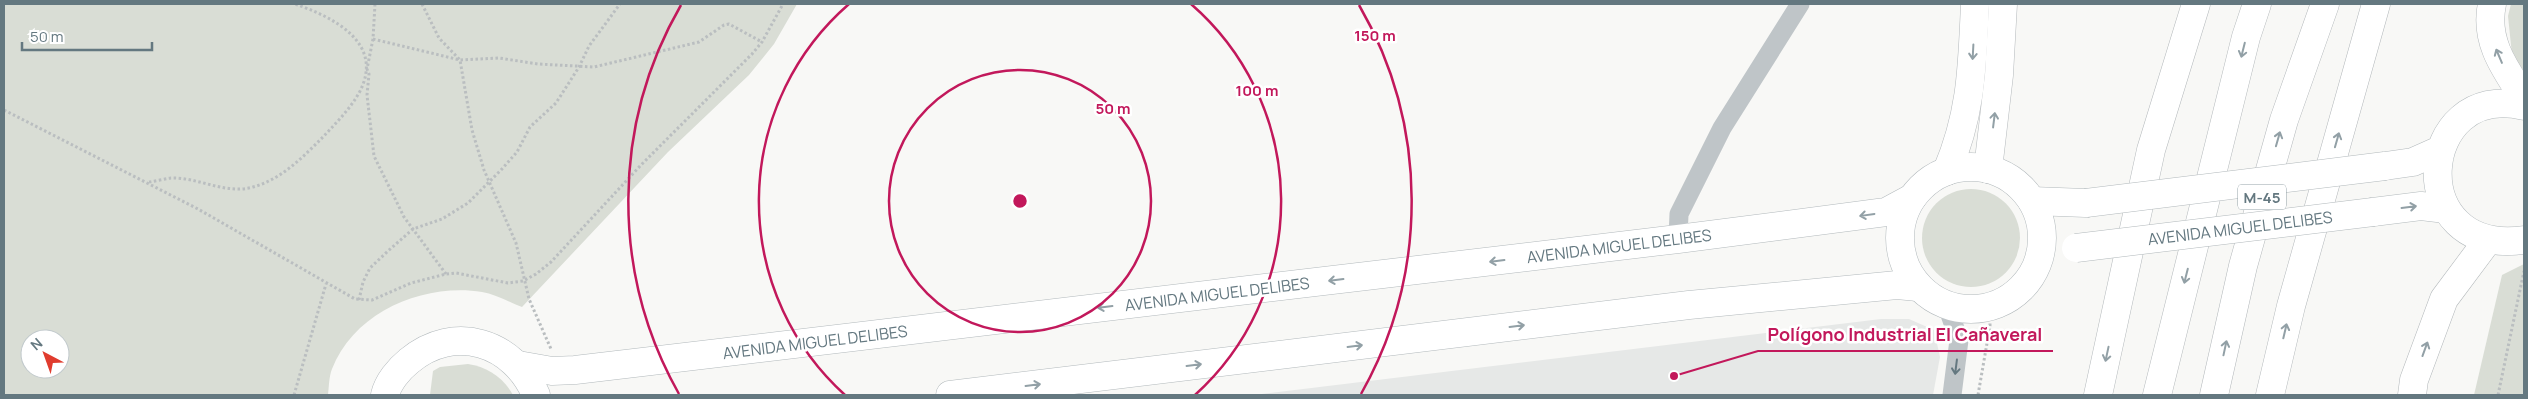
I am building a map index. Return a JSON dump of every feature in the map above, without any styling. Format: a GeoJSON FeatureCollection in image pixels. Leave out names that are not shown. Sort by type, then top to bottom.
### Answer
{"type":"FeatureCollection","features":[{"type":"Feature","properties":{"kind":"main road"},"geometry":{"type":"LineString","coordinates":[[1948,171],[1961,136],[1971,91],[1975,4]]}},
{"type":"Feature","properties":{"kind":"main road"},"geometry":{"type":"LineString","coordinates":[[1988,169],[1999,75],[2003,4]]}},
{"type":"Feature","properties":{"kind":"main road"},"geometry":{"type":"LineString","coordinates":[[2098,395],[2151,150],[2196,4]]}},
{"type":"Feature","properties":{"kind":"main road"},"geometry":{"type":"LineString","coordinates":[[2116,314],[2213,4]]}},
{"type":"Feature","properties":{"kind":"main road"},"geometry":{"type":"LineString","coordinates":[[2157,395],[2246,37],[2257,4]]}},
{"type":"Feature","properties":{"kind":"main road","name":"M-45"},"geometry":{"type":"LineString","coordinates":[[2214,395],[2243,266],[2284,120],[2325,4]]}},
{"type":"Feature","properties":{"kind":"main road"},"geometry":{"type":"LineString","coordinates":[[2270,395],[2291,306],[2376,4]]}},
{"type":"Feature","properties":{"kind":"main road"},"geometry":{"type":"LineString","coordinates":[[2492,4],[2491,36],[2501,62],[2524,98]]}},
{"type":"Feature","properties":{"kind":"main road"},"geometry":{"type":"LineString","coordinates":[[2524,106],[2512,103],[2494,104],[2476,110],[2454,126],[2440,150],[2436,180],[2446,209],[2464,228],[2488,240],[2507,242],[2524,240]]}},
{"type":"Feature","properties":{"kind":"main road"},"geometry":{"type":"LineString","coordinates":[[2032,201],[2086,203],[2385,166],[2413,162],[2440,150]]}},
{"type":"Feature","properties":{"kind":"main road"},"geometry":{"type":"LineString","coordinates":[[1970,167],[1988,169],[2005,176],[2020,186],[2032,201],[2039,216],[2042,232],[2042,249],[2037,265],[2026,284],[2010,298],[1990,307],[1969,310],[1947,306],[1932,299],[1918,287],[1907,272],[1901,253],[1899,234],[1903,215],[1912,198],[1928,182],[1948,171],[1970,167]]}},
{"type":"Feature","properties":{"kind":"main road","name":"AVENIDA MIGUEL DELIBES"},"geometry":{"type":"LineString","coordinates":[[518,364],[552,371],[575,370],[1678,239],[1886,212],[1912,198]]}},
{"type":"Feature","properties":{"kind":"main road","name":"AVENIDA MIGUEL DELIBES"},"geometry":{"type":"LineString","coordinates":[[2037,265],[2056,254],[2076,248],[2421,206],[2446,209]]}},
{"type":"Feature","properties":{"kind":"main road"},"geometry":{"type":"LineString","coordinates":[[2412,395],[2414,380],[2444,299],[2488,240]]}},
{"type":"Feature","properties":{"kind":"main road"},"geometry":{"type":"LineString","coordinates":[[950,395],[1689,305],[1897,285],[1918,287]]}},
{"type":"Feature","properties":{"kind":"main road"},"geometry":{"type":"LineString","coordinates":[[385,395],[400,368],[420,351],[445,342],[472,341],[497,349],[518,364],[530,381],[536,395]]}},
{"type":"Feature","properties":{"kind":"street"},"geometry":{"type":"LineString","coordinates":[[1678,239],[1679,214],[1722,128],[1800,4]]}},
{"type":"Feature","properties":{"kind":"street"},"geometry":{"type":"LineString","coordinates":[[1947,306],[1959,340],[1952,395]]}},
{"type":"Feature","properties":{"kind":"path"},"geometry":{"type":"LineString","coordinates":[[295,4],[322,13],[348,30],[359,43],[369,74],[367,95],[374,156],[404,217],[446,274]]}},
{"type":"Feature","properties":{"kind":"path"},"geometry":{"type":"LineString","coordinates":[[148,182],[172,178],[242,189],[270,181],[294,164],[334,125],[359,94],[374,39],[374,4]]}},
{"type":"Feature","properties":{"kind":"path"},"geometry":{"type":"LineString","coordinates":[[422,4],[439,38],[460,60],[472,130],[489,183],[516,244],[528,299],[552,350]]}},
{"type":"Feature","properties":{"kind":"path"},"geometry":{"type":"LineString","coordinates":[[359,300],[363,282],[370,268],[413,229],[442,219],[468,203],[517,152],[530,127],[556,103],[579,67],[589,46],[620,4]]}},
{"type":"Feature","properties":{"kind":"path"},"geometry":{"type":"LineString","coordinates":[[4,110],[148,182],[274,251],[326,284],[359,300],[372,300],[411,283],[446,274],[456,273],[508,283],[523,281],[551,262],[641,165],[727,81],[762,42],[783,4]]}},
{"type":"Feature","properties":{"kind":"path"},"geometry":{"type":"LineString","coordinates":[[374,39],[460,60],[499,58],[538,64],[594,68],[699,42],[724,24],[729,24],[762,42]]}},
{"type":"Feature","properties":{"kind":"path"},"geometry":{"type":"LineString","coordinates":[[2498,395],[2524,271]]}},
{"type":"Feature","properties":{"kind":"path"},"geometry":{"type":"LineString","coordinates":[[294,395],[326,284]]}},
{"type":"Feature","properties":{"kind":"path"},"geometry":{"type":"LineString","coordinates":[[1978,395],[1990,326],[1990,307]]}},
{"type":"Feature","properties":{"kind":"shaded area"},"geometry":{"type":"Polygon","coordinates":[[[4,4],[797,4],[774,44],[749,75],[668,152],[522,307],[487,293],[460,290],[437,292],[415,297],[394,305],[374,317],[357,331],[343,349],[331,372],[328,395],[4,395],[4,4]]]}},
{"type":"Feature","properties":{"kind":"shaded area"},"geometry":{"type":"Polygon","coordinates":[[[2511,4],[2524,4],[2524,71],[2512,55],[2508,16],[2511,4]]]}},
{"type":"Feature","properties":{"kind":"shaded area"},"geometry":{"type":"Polygon","coordinates":[[[1971,189],[1990,192],[2006,203],[2017,219],[2020,238],[2017,257],[2006,273],[1990,284],[1971,287],[1952,284],[1936,273],[1925,257],[1922,238],[1925,219],[1936,203],[1952,192],[1971,189]]]}},
{"type":"Feature","properties":{"kind":"shaded area"},"geometry":{"type":"Polygon","coordinates":[[[2524,264],[2524,395],[2474,395],[2502,275],[2524,264]]]}},
{"type":"Feature","properties":{"kind":"shaded area"},"geometry":{"type":"Polygon","coordinates":[[[1881,319],[1909,319],[1934,330],[1940,357],[1933,395],[1253,395],[1881,319]]]}},
{"type":"Feature","properties":{"kind":"shaded area"},"geometry":{"type":"Polygon","coordinates":[[[468,364],[488,370],[494,374],[513,395],[430,395],[433,371],[440,367],[468,364]]]}},
{"type":"Feature","properties":{"kind":"place","name":"Polígono Industrial El Cañaveral"},"geometry":{"type":"Point","coordinates":[1674,376]}}]}
